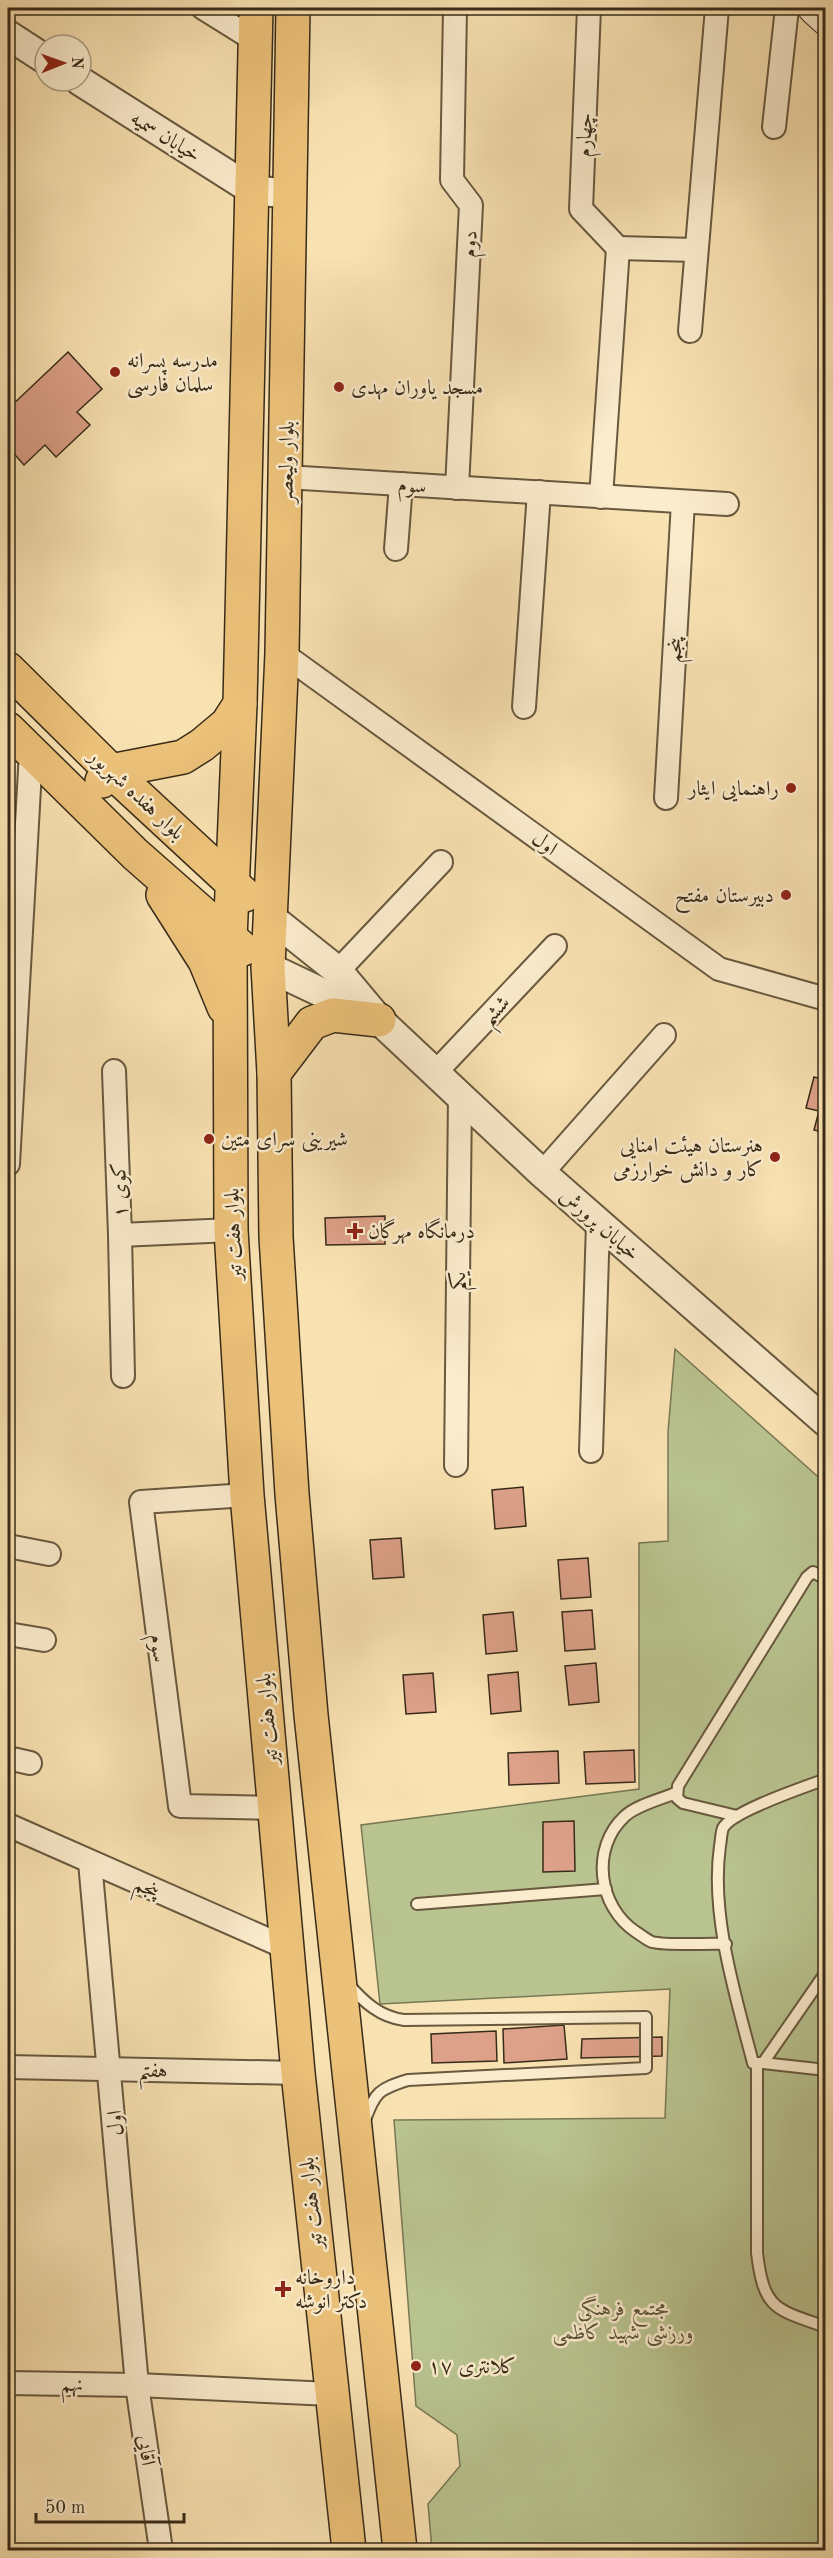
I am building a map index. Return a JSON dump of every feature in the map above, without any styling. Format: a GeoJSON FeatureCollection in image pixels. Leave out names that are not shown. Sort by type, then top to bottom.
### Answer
{"type":"FeatureCollection","features":[{"type":"Feature","properties":{"kind":"main road","name":"بلوار ولیعصر"},"geometry":{"type":"LineString","coordinates":[[234,884],[256,8]]}},
{"type":"Feature","properties":{"kind":"main road","name":"بلوار ولیعصر"},"geometry":{"type":"LineString","coordinates":[[269,916],[282,653],[293,8]]}},
{"type":"Feature","properties":{"kind":"main road"},"geometry":{"type":"LineString","coordinates":[[814,8],[825,19]]}},
{"type":"Feature","properties":{"kind":"main road","name":"بلوار هفده شهریور"},"geometry":{"type":"LineString","coordinates":[[8,669],[111,771],[269,916]]}},
{"type":"Feature","properties":{"kind":"main road"},"geometry":{"type":"LineString","coordinates":[[84,802],[111,771],[183,757],[202,745],[227,724],[240,704]]}},
{"type":"Feature","properties":{"kind":"main road","name":"بلوار هفده شهریور"},"geometry":{"type":"LineString","coordinates":[[8,729],[135,854],[230,939],[268,967]]}},
{"type":"Feature","properties":{"kind":"main road"},"geometry":{"type":"LineString","coordinates":[[135,854],[205,961],[232,1027]]}},
{"type":"Feature","properties":{"kind":"main road","name":"بلوار هفت تیر"},"geometry":{"type":"LineString","coordinates":[[234,884],[230,939],[231,1230],[247,1495],[298,2073],[349,2550]]}},
{"type":"Feature","properties":{"kind":"main road","name":"بلوار هفت تیر"},"geometry":{"type":"LineString","coordinates":[[269,916],[268,967],[274,1073],[276,1237],[292,1494],[310,1715],[400,2550]]}},
{"type":"Feature","properties":{"kind":"main road"},"geometry":{"type":"LineString","coordinates":[[274,1073],[312,1023],[333,1015],[379,1020]]}},
{"type":"Feature","properties":{"kind":"main road"},"geometry":{"type":"LineString","coordinates":[[267,1720],[310,1715]]}},
{"type":"Feature","properties":{"kind":"main road"},"geometry":{"type":"LineString","coordinates":[[341,2486],[392,2480]]}},
{"type":"Feature","properties":{"kind":"street"},"geometry":{"type":"LineString","coordinates":[[203,8],[256,41]]}},
{"type":"Feature","properties":{"kind":"street","name":"دوم"},"geometry":{"type":"LineString","coordinates":[[454,8],[452,180],[471,205],[457,488]]}},
{"type":"Feature","properties":{"kind":"street","name":"چهارم"},"geometry":{"type":"LineString","coordinates":[[589,8],[581,208],[618,249]]}},
{"type":"Feature","properties":{"kind":"street"},"geometry":{"type":"LineString","coordinates":[[690,331],[717,8]]}},
{"type":"Feature","properties":{"kind":"street"},"geometry":{"type":"LineString","coordinates":[[774,127],[787,8]]}},
{"type":"Feature","properties":{"kind":"street"},"geometry":{"type":"LineString","coordinates":[[8,35],[33,51]]}},
{"type":"Feature","properties":{"kind":"street","name":"خیابان سمیه"},"geometry":{"type":"LineString","coordinates":[[93,89],[252,190]]}},
{"type":"Feature","properties":{"kind":"street"},"geometry":{"type":"LineString","coordinates":[[252,190],[291,194]]}},
{"type":"Feature","properties":{"kind":"street"},"geometry":{"type":"LineString","coordinates":[[601,497],[618,249],[695,250]]}},
{"type":"Feature","properties":{"kind":"street","name":"سوم"},"geometry":{"type":"LineString","coordinates":[[286,477],[727,504]]}},
{"type":"Feature","properties":{"kind":"street"},"geometry":{"type":"LineString","coordinates":[[396,549],[401,484]]}},
{"type":"Feature","properties":{"kind":"street"},"geometry":{"type":"LineString","coordinates":[[524,707],[539,492]]}},
{"type":"Feature","properties":{"kind":"street","name":"پنجم"},"geometry":{"type":"LineString","coordinates":[[666,798],[682,501]]}},
{"type":"Feature","properties":{"kind":"street","name":"اول"},"geometry":{"type":"LineString","coordinates":[[282,653],[719,969],[825,999]]}},
{"type":"Feature","properties":{"kind":"street"},"geometry":{"type":"LineString","coordinates":[[8,1151],[16,872],[31,752]]}},
{"type":"Feature","properties":{"kind":"street"},"geometry":{"type":"LineString","coordinates":[[338,971],[441,862]]}},
{"type":"Feature","properties":{"kind":"street","name":"خیابان پرورش"},"geometry":{"type":"LineString","coordinates":[[269,916],[338,971],[379,1020],[542,1173],[825,1422]]}},
{"type":"Feature","properties":{"kind":"street","name":"ششم"},"geometry":{"type":"LineString","coordinates":[[435,1073],[555,946]]}},
{"type":"Feature","properties":{"kind":"street","name":"خیابان پرورش"},"geometry":{"type":"LineString","coordinates":[[268,967],[379,1020]]}},
{"type":"Feature","properties":{"kind":"street"},"geometry":{"type":"LineString","coordinates":[[542,1173],[664,1035]]}},
{"type":"Feature","properties":{"kind":"street","name":"کوی ۱"},"geometry":{"type":"LineString","coordinates":[[114,1071],[120,1235],[231,1230]]}},
{"type":"Feature","properties":{"kind":"street","name":"یکم"},"geometry":{"type":"LineString","coordinates":[[456,1465],[460,1096]]}},
{"type":"Feature","properties":{"kind":"street"},"geometry":{"type":"LineString","coordinates":[[591,1451],[598,1223]]}},
{"type":"Feature","properties":{"kind":"street"},"geometry":{"type":"LineString","coordinates":[[120,1235],[123,1376]]}},
{"type":"Feature","properties":{"kind":"street","name":"سوم"},"geometry":{"type":"LineString","coordinates":[[247,1495],[141,1502],[180,1806],[274,1808]]}},
{"type":"Feature","properties":{"kind":"street"},"geometry":{"type":"LineString","coordinates":[[8,1546],[49,1554]]}},
{"type":"Feature","properties":{"kind":"street"},"geometry":{"type":"LineString","coordinates":[[8,1634],[44,1640]]}},
{"type":"Feature","properties":{"kind":"street"},"geometry":{"type":"LineString","coordinates":[[8,1758],[30,1762]]}},
{"type":"Feature","properties":{"kind":"street","name":"پنجم"},"geometry":{"type":"LineString","coordinates":[[8,1825],[287,1948]]}},
{"type":"Feature","properties":{"kind":"street","name":"اول"},"geometry":{"type":"LineString","coordinates":[[90,1862],[137,2385]]}},
{"type":"Feature","properties":{"kind":"street","name":"هفتم"},"geometry":{"type":"LineString","coordinates":[[8,2067],[298,2073]]}},
{"type":"Feature","properties":{"kind":"street","name":"نهم"},"geometry":{"type":"LineString","coordinates":[[8,2383],[137,2385],[331,2394]]}},
{"type":"Feature","properties":{"kind":"street","name":"آقایی"},"geometry":{"type":"LineString","coordinates":[[137,2385],[161,2550]]}},
{"type":"Feature","properties":{"kind":"lane"},"geometry":{"type":"LineString","coordinates":[[726,1944],[652,1941],[625,1924],[611,1906],[603,1879],[603,1858],[610,1838],[626,1815],[676,1793],[807,1576],[813,1572],[825,1579]]}},
{"type":"Feature","properties":{"kind":"lane"},"geometry":{"type":"LineString","coordinates":[[825,1779],[736,1816],[723,1828],[719,1856],[719,1899],[726,1944],[732,1980],[753,2063],[825,2070]]}},
{"type":"Feature","properties":{"kind":"lane"},"geometry":{"type":"LineString","coordinates":[[676,1793],[683,1803],[736,1816]]}},
{"type":"Feature","properties":{"kind":"lane"},"geometry":{"type":"LineString","coordinates":[[417,1905],[606,1889]]}},
{"type":"Feature","properties":{"kind":"lane"},"geometry":{"type":"LineString","coordinates":[[825,1972],[760,2064],[757,2253],[761,2281],[766,2296],[778,2309],[825,2327]]}},
{"type":"Feature","properties":{"kind":"lane"},"geometry":{"type":"LineString","coordinates":[[338,1974],[365,2003],[392,2019],[646,2017],[646,2068],[408,2080],[389,2086],[373,2098],[356,2148]]}},
{"type":"Feature","properties":{"kind":"green space","name":"مجتمع فرهنگی ورزشی شهید کاظمی"},"geometry":{"type":"Polygon","coordinates":[[[675,1349],[825,1483],[825,2550],[432,2550],[428,2504],[460,2466],[457,2435],[416,2406],[394,2120],[665,2118],[670,1989],[380,2004],[361,1825],[639,1789],[639,1543],[668,1541],[668,1432],[675,1349]]]}},
{"type":"Feature","properties":{"kind":"building"},"geometry":{"type":"Polygon","coordinates":[[[68,352],[102,389],[77,412],[90,425],[56,457],[45,445],[24,465],[8,447],[8,409],[68,352]]]}},
{"type":"Feature","properties":{"kind":"building"},"geometry":{"type":"Polygon","coordinates":[[[814,1077],[826,1080],[826,1133],[814,1130],[819,1111],[806,1108],[814,1077]]]}},
{"type":"Feature","properties":{"kind":"building","name":"درمانگاه مهرگان"},"geometry":{"type":"Polygon","coordinates":[[[385,1216],[385,1244],[326,1245],[325,1218],[385,1216]]]}},
{"type":"Feature","properties":{"kind":"building"},"geometry":{"type":"Polygon","coordinates":[[[523,1487],[526,1526],[495,1529],[492,1490],[523,1487]]]}},
{"type":"Feature","properties":{"kind":"building"},"geometry":{"type":"Polygon","coordinates":[[[401,1538],[404,1577],[373,1579],[370,1540],[401,1538]]]}},
{"type":"Feature","properties":{"kind":"building"},"geometry":{"type":"Polygon","coordinates":[[[588,1558],[591,1597],[561,1599],[558,1560],[588,1558]]]}},
{"type":"Feature","properties":{"kind":"building"},"geometry":{"type":"Polygon","coordinates":[[[592,1610],[595,1649],[565,1651],[562,1612],[592,1610]]]}},
{"type":"Feature","properties":{"kind":"building"},"geometry":{"type":"Polygon","coordinates":[[[513,1612],[517,1651],[486,1654],[483,1615],[513,1612]]]}},
{"type":"Feature","properties":{"kind":"building"},"geometry":{"type":"Polygon","coordinates":[[[596,1663],[599,1702],[569,1705],[565,1666],[596,1663]]]}},
{"type":"Feature","properties":{"kind":"building"},"geometry":{"type":"Polygon","coordinates":[[[518,1672],[521,1711],[491,1714],[488,1675],[518,1672]]]}},
{"type":"Feature","properties":{"kind":"building"},"geometry":{"type":"Polygon","coordinates":[[[433,1673],[436,1712],[406,1714],[403,1675],[433,1673]]]}},
{"type":"Feature","properties":{"kind":"building"},"geometry":{"type":"Polygon","coordinates":[[[634,1750],[635,1782],[586,1784],[584,1752],[634,1750]]]}},
{"type":"Feature","properties":{"kind":"building"},"geometry":{"type":"Polygon","coordinates":[[[558,1751],[559,1783],[509,1785],[508,1753],[558,1751]]]}},
{"type":"Feature","properties":{"kind":"building"},"geometry":{"type":"Polygon","coordinates":[[[574,1821],[575,1871],[543,1872],[543,1822],[574,1821]]]}},
{"type":"Feature","properties":{"kind":"building"},"geometry":{"type":"Polygon","coordinates":[[[564,2025],[567,2059],[504,2063],[503,2029],[564,2025]]]}},
{"type":"Feature","properties":{"kind":"building"},"geometry":{"type":"Polygon","coordinates":[[[496,2031],[497,2061],[432,2063],[431,2034],[496,2031]]]}},
{"type":"Feature","properties":{"kind":"building"},"geometry":{"type":"Polygon","coordinates":[[[662,2037],[662,2056],[581,2058],[582,2039],[662,2037]]]}},
{"type":"Feature","properties":{"kind":"place","name":"مدرسه پسرانه سلمان فارسی"},"geometry":{"type":"Point","coordinates":[115,372]}},
{"type":"Feature","properties":{"kind":"place","name":"مسجد یاوران مهدی"},"geometry":{"type":"Point","coordinates":[339,387]}},
{"type":"Feature","properties":{"kind":"place","name":"راهنمایی ایثار"},"geometry":{"type":"Point","coordinates":[791,788]}},
{"type":"Feature","properties":{"kind":"place","name":"دبیرستان مفتح"},"geometry":{"type":"Point","coordinates":[786,895]}},
{"type":"Feature","properties":{"kind":"place","name":"شیرینی سرای متین"},"geometry":{"type":"Point","coordinates":[209,1139]}},
{"type":"Feature","properties":{"kind":"place","name":"هنرستان هیئت امنایی کار و دانش خوارزمی"},"geometry":{"type":"Point","coordinates":[775,1157]}},
{"type":"Feature","properties":{"kind":"place","name":"درمانگاه مهرگان"},"geometry":{"type":"Point","coordinates":[355,1231]}},
{"type":"Feature","properties":{"kind":"place","name":"داروخانه دکتر انوشه"},"geometry":{"type":"Point","coordinates":[283,2289]}},
{"type":"Feature","properties":{"kind":"place","name":"کلانتری ۱۷"},"geometry":{"type":"Point","coordinates":[416,2366]}}]}
